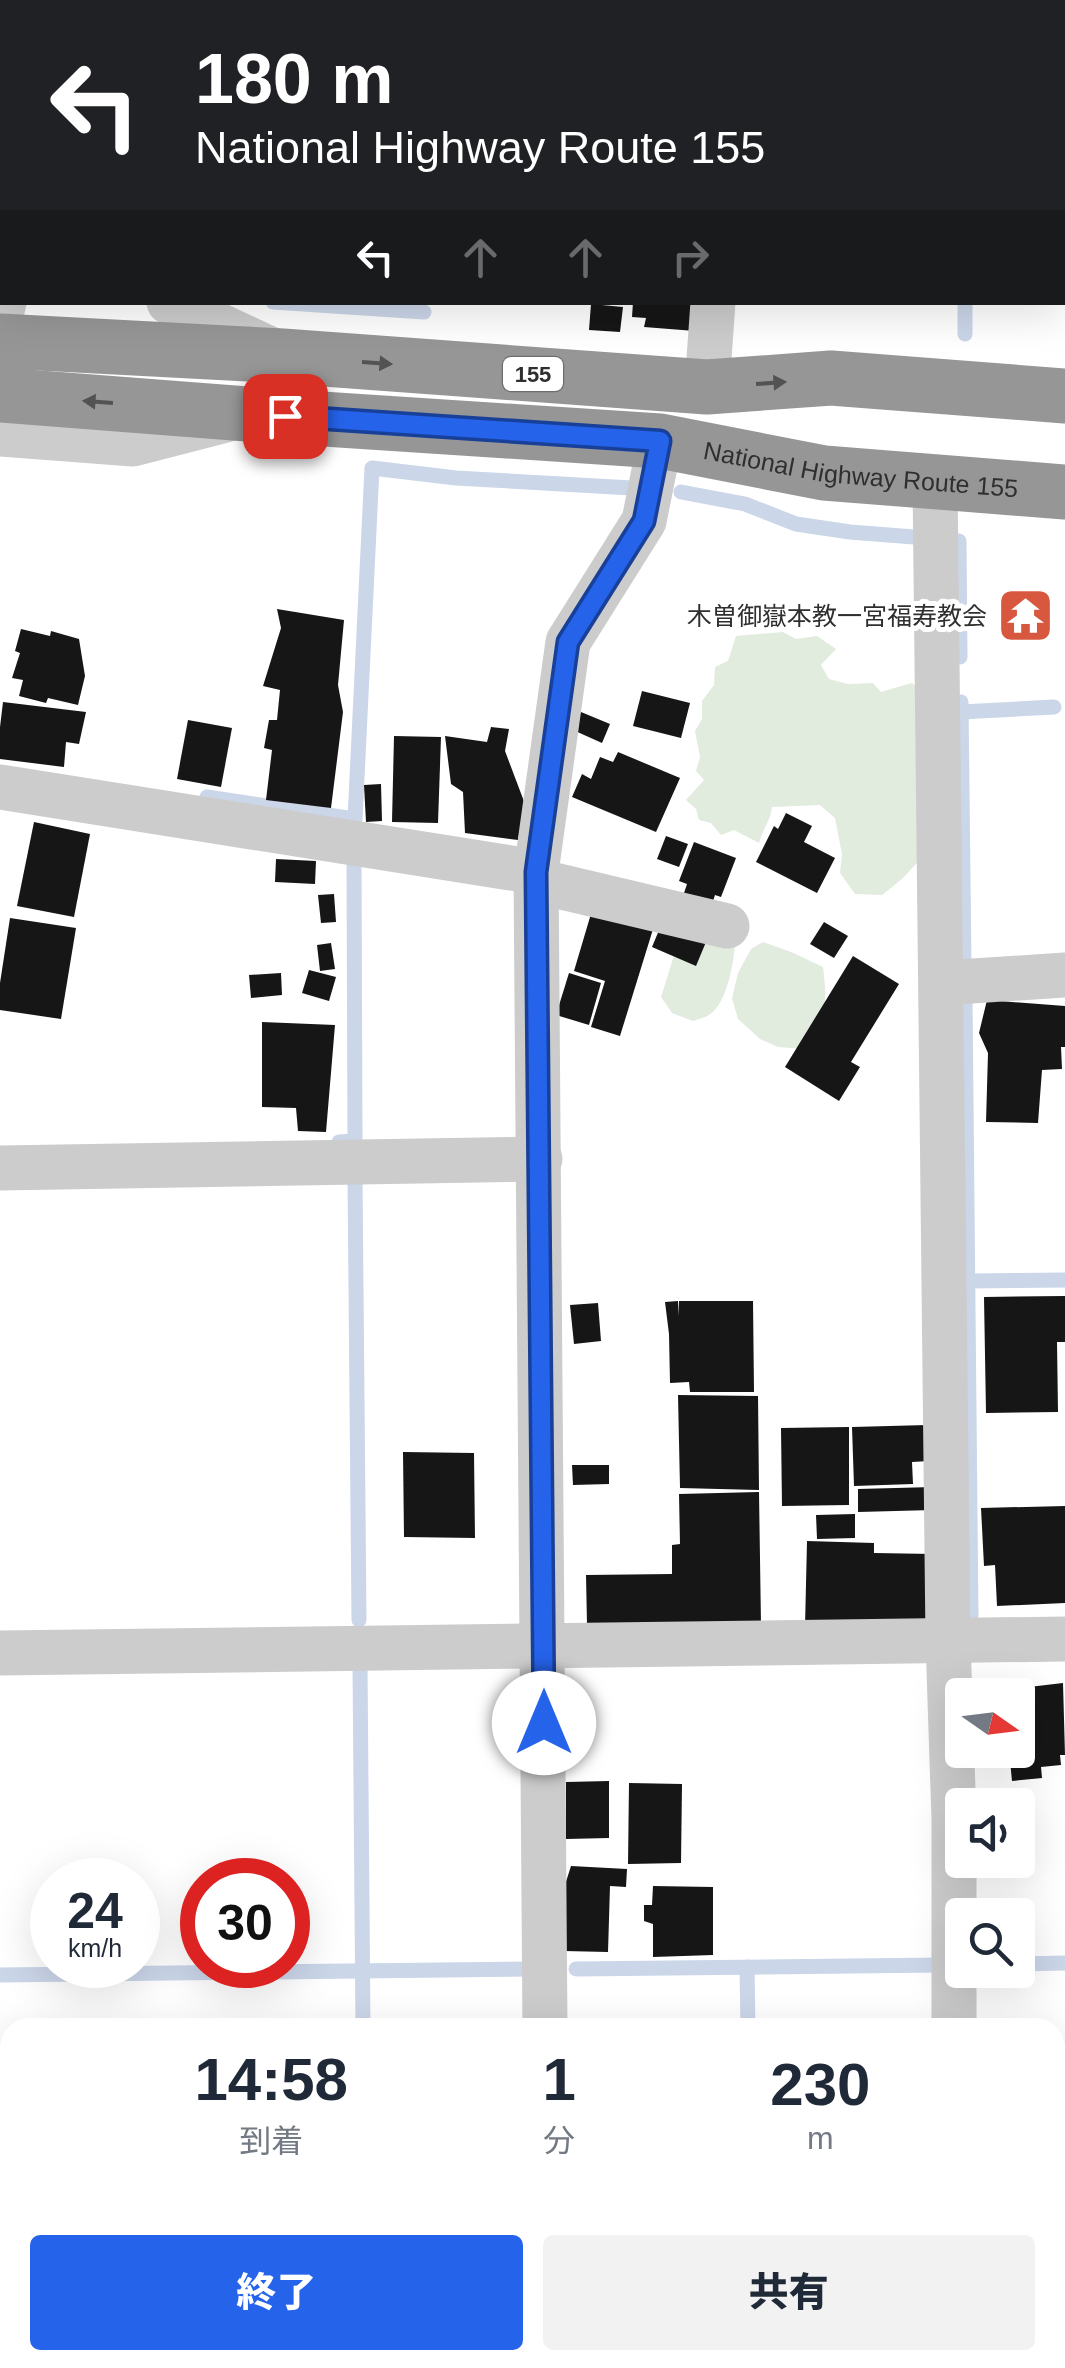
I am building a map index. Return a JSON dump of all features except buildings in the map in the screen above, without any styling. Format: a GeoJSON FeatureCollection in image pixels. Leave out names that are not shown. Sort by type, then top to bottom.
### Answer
{"type":"FeatureCollection","features":[{"type":"Feature","properties":{"kind":"highway","name":"155"},"geometry":{"type":"LineString","coordinates":[[0,341],[283,356],[707,387],[830,378],[1065,396]]}},
{"type":"Feature","properties":{"kind":"highway","name":"National Highway Route 155"},"geometry":{"type":"LineString","coordinates":[[0,395],[660,441],[824,474],[1065,492]]}},
{"type":"Feature","properties":{"kind":"street"},"geometry":{"type":"LineString","coordinates":[[175,305],[283,356]]}},
{"type":"Feature","properties":{"kind":"street"},"geometry":{"type":"LineString","coordinates":[[707,387],[713,305]]}},
{"type":"Feature","properties":{"kind":"street"},"geometry":{"type":"LineString","coordinates":[[0,434],[133,444],[247,414]]}},
{"type":"Feature","properties":{"kind":"street"},"geometry":{"type":"LineString","coordinates":[[546,2018],[537,876],[568,642],[644,521],[660,441]]}},
{"type":"Feature","properties":{"kind":"street"},"geometry":{"type":"LineString","coordinates":[[935,483],[954,2018]]}},
{"type":"Feature","properties":{"kind":"street"},"geometry":{"type":"LineString","coordinates":[[0,786],[537,876],[727,926]]}},
{"type":"Feature","properties":{"kind":"street"},"geometry":{"type":"LineString","coordinates":[[942,983],[1065,975]]}},
{"type":"Feature","properties":{"kind":"street"},"geometry":{"type":"LineString","coordinates":[[0,1168],[540,1159]]}},
{"type":"Feature","properties":{"kind":"street"},"geometry":{"type":"LineString","coordinates":[[0,1653],[1065,1639]]}},
{"type":"Feature","properties":{"kind":"shaded area"},"geometry":{"type":"Polygon","coordinates":[[[783,632],[796,639],[817,636],[836,649],[821,665],[829,679],[848,684],[873,683],[881,692],[912,683],[923,693],[927,852],[882,895],[855,894],[840,873],[842,854],[835,818],[820,805],[772,807],[759,843],[734,830],[721,835],[711,823],[699,820],[696,809],[686,800],[704,780],[696,771],[700,757],[695,731],[702,719],[702,701],[714,685],[715,667],[728,661],[736,636],[783,632]]]}},
{"type":"Feature","properties":{"kind":"shaded area"},"geometry":{"type":"Polygon","coordinates":[[[736,936],[729,979],[716,1009],[693,1021],[672,1013],[661,997],[677,946],[736,936]]]}},
{"type":"Feature","properties":{"kind":"shaded area"},"geometry":{"type":"Polygon","coordinates":[[[763,942],[823,967],[823,1011],[804,1049],[778,1047],[760,1039],[738,1019],[732,998],[738,973],[751,949],[763,942]]]}},
{"type":"Feature","properties":{"kind":"waterway"},"geometry":{"type":"LineString","coordinates":[[318,305],[424,312]]}},
{"type":"Feature","properties":{"kind":"waterway"},"geometry":{"type":"LineString","coordinates":[[965,305],[965,334]]}},
{"type":"Feature","properties":{"kind":"waterway"},"geometry":{"type":"LineString","coordinates":[[207,797],[355,819],[372,468],[456,478],[632,488]]}},
{"type":"Feature","properties":{"kind":"waterway"},"geometry":{"type":"LineString","coordinates":[[681,492],[745,504],[796,524],[914,537]]}},
{"type":"Feature","properties":{"kind":"waterway"},"geometry":{"type":"LineString","coordinates":[[959,541],[960,657]]}},
{"type":"Feature","properties":{"kind":"waterway"},"geometry":{"type":"LineString","coordinates":[[961,702],[964,965]]}},
{"type":"Feature","properties":{"kind":"waterway"},"geometry":{"type":"LineString","coordinates":[[961,712],[1054,707]]}},
{"type":"Feature","properties":{"kind":"waterway"},"geometry":{"type":"LineString","coordinates":[[339,1142],[355,1141],[354,856]]}},
{"type":"Feature","properties":{"kind":"waterway"},"geometry":{"type":"LineString","coordinates":[[965,999],[971,1616]]}},
{"type":"Feature","properties":{"kind":"waterway"},"geometry":{"type":"LineString","coordinates":[[355,1178],[359,1620]]}},
{"type":"Feature","properties":{"kind":"waterway"},"geometry":{"type":"LineString","coordinates":[[967,1281],[1065,1280]]}},
{"type":"Feature","properties":{"kind":"waterway"},"geometry":{"type":"LineString","coordinates":[[360,1665],[363,2018]]}},
{"type":"Feature","properties":{"kind":"waterway"},"geometry":{"type":"LineString","coordinates":[[1035,1964],[1065,1963]]}},
{"type":"Feature","properties":{"kind":"waterway"},"geometry":{"type":"LineString","coordinates":[[576,1969],[941,1965]]}},
{"type":"Feature","properties":{"kind":"waterway"},"geometry":{"type":"LineString","coordinates":[[747,1967],[748,2018]]}},
{"type":"Feature","properties":{"kind":"waterway"},"geometry":{"type":"LineString","coordinates":[[0,1975],[530,1969]]}},
{"type":"Feature","properties":{"kind":"place","name":"木曽御嶽本教一宮福寿教会"},"geometry":{"type":"Point","coordinates":[1026,616]}},
{"type":"Feature","properties":{"kind":"route"},"geometry":{"type":"LineString","coordinates":[[285,416],[660,441],[644,521],[568,642],[536,872],[544,1723]]}}]}
